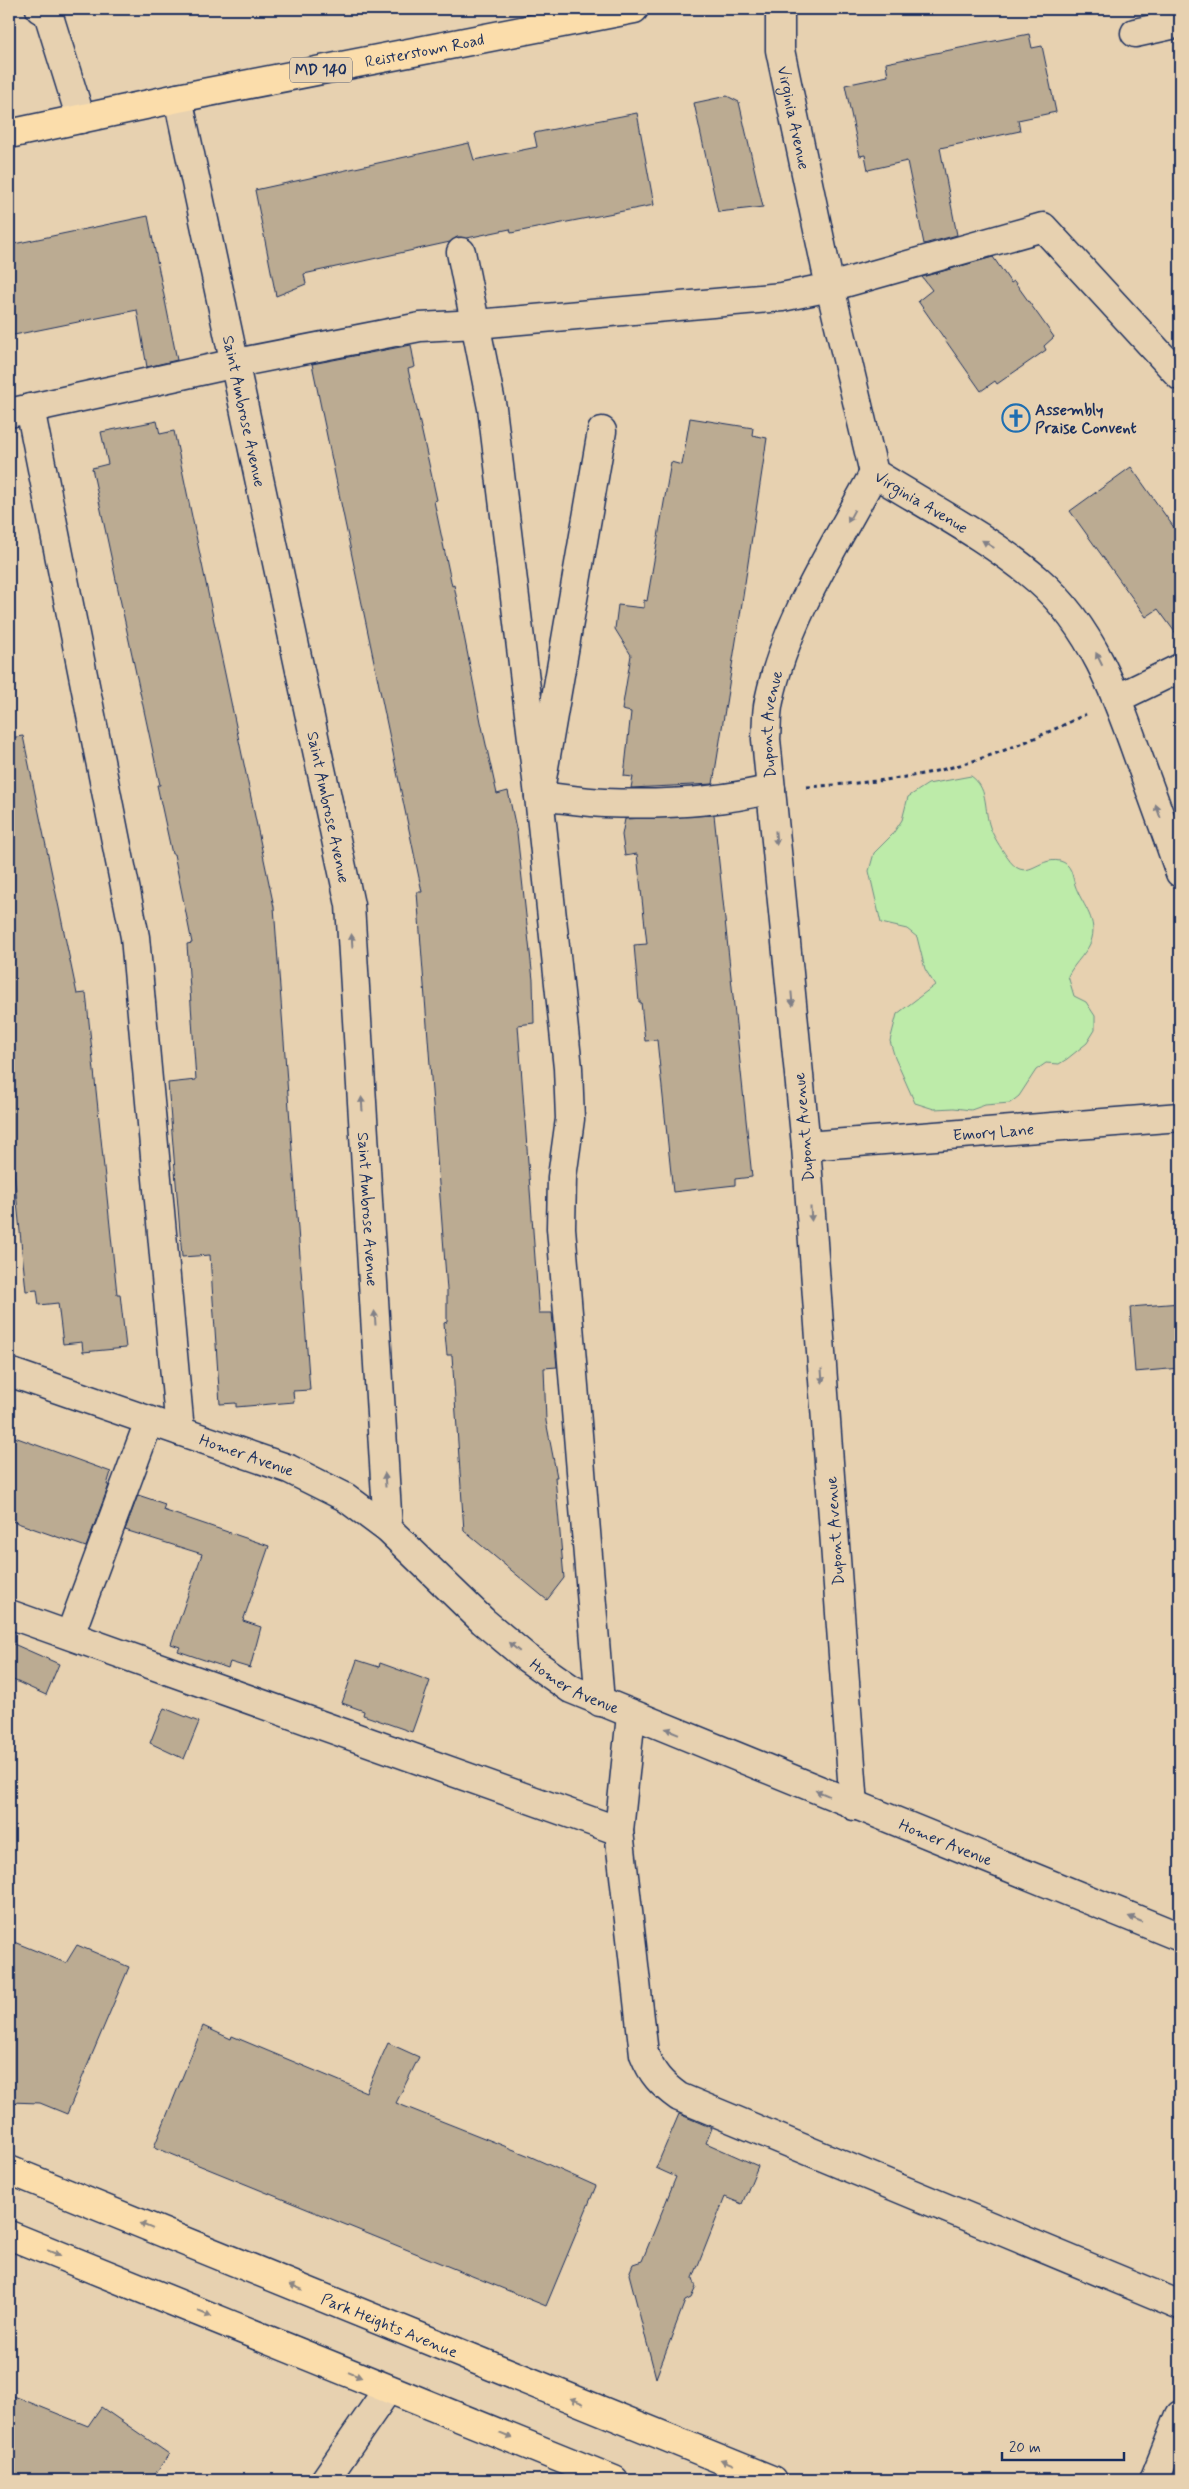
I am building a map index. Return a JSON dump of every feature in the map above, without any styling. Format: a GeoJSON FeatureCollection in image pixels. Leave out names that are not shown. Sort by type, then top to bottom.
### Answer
{"type":"FeatureCollection","features":[{"type":"Feature","properties":{"kind":"main road","name":"Reisterstown Road"},"geometry":{"type":"LineString","coordinates":[[9,134],[178,98],[634,9]]}},
{"type":"Feature","properties":{"kind":"main road","name":"Park Heights Avenue"},"geometry":{"type":"LineString","coordinates":[[9,2170],[772,2480]]}},
{"type":"Feature","properties":{"kind":"main road"},"geometry":{"type":"LineString","coordinates":[[9,2235],[614,2480]]}},
{"type":"Feature","properties":{"kind":"street","name":"Virginia Avenue"},"geometry":{"type":"LineString","coordinates":[[780,9],[780,50],[830,287],[874,473],[1000,551],[1039,581],[1068,612],[1092,646],[1118,698],[1180,873]]}},
{"type":"Feature","properties":{"kind":"street"},"geometry":{"type":"LineString","coordinates":[[46,10],[81,118]]}},
{"type":"Feature","properties":{"kind":"street"},"geometry":{"type":"LineString","coordinates":[[1135,33],[1180,23]]}},
{"type":"Feature","properties":{"kind":"street","name":"Saint Ambrose Avenue"},"geometry":{"type":"LineString","coordinates":[[178,98],[350,905],[388,1529]]}},
{"type":"Feature","properties":{"kind":"street"},"geometry":{"type":"LineString","coordinates":[[180,1431],[135,937],[20,410],[236,363],[420,327],[477,324],[782,297],[830,287],[1043,227],[1180,376]]}},
{"type":"Feature","properties":{"kind":"street"},"geometry":{"type":"LineString","coordinates":[[461,252],[477,324],[492,408],[568,1068],[570,1119],[562,1176],[561,1228],[600,1702]]}},
{"type":"Feature","properties":{"kind":"street"},"geometry":{"type":"LineString","coordinates":[[538,796],[602,431]]}},
{"type":"Feature","properties":{"kind":"street","name":"Dupont Avenue"},"geometry":{"type":"LineString","coordinates":[[854,1806],[806,1146],[766,739],[768,702],[782,656],[801,610],[874,473]]}},
{"type":"Feature","properties":{"kind":"street"},"geometry":{"type":"LineString","coordinates":[[1118,698],[1180,668]]}},
{"type":"Feature","properties":{"kind":"street"},"geometry":{"type":"LineString","coordinates":[[538,796],[602,803],[676,804],[740,797],[772,789]]}},
{"type":"Feature","properties":{"kind":"street","name":"Emory Lane"},"geometry":{"type":"LineString","coordinates":[[806,1146],[1180,1117]]}},
{"type":"Feature","properties":{"kind":"street","name":"Homer Avenue"},"geometry":{"type":"LineString","coordinates":[[9,1372],[289,1469],[345,1498],[388,1529],[483,1621],[527,1658],[571,1689],[854,1806],[1180,1937]]}},
{"type":"Feature","properties":{"kind":"street"},"geometry":{"type":"LineString","coordinates":[[70,1636],[149,1420]]}},
{"type":"Feature","properties":{"kind":"street"},"geometry":{"type":"LineString","coordinates":[[9,1614],[619,1831]]}},
{"type":"Feature","properties":{"kind":"street"},"geometry":{"type":"LineString","coordinates":[[631,1714],[619,1831],[644,2054],[650,2069],[659,2082],[679,2097],[1180,2305]]}},
{"type":"Feature","properties":{"kind":"street"},"geometry":{"type":"LineString","coordinates":[[325,2480],[388,2389]]}},
{"type":"Feature","properties":{"kind":"street"},"geometry":{"type":"LineString","coordinates":[[1154,2480],[1180,2415]]}},
{"type":"Feature","properties":{"kind":"path"},"geometry":{"type":"LineString","coordinates":[[772,789],[840,785],[931,772],[969,762],[1033,740],[1118,698]]}},
{"type":"Feature","properties":{"kind":"green space"},"geometry":{"type":"Polygon","coordinates":[[[971,776],[983,792],[992,833],[1014,865],[1026,870],[1045,862],[1060,861],[1067,865],[1071,871],[1075,885],[1088,911],[1093,931],[1091,943],[1068,976],[1074,996],[1086,1002],[1095,1016],[1095,1030],[1087,1043],[1067,1059],[1059,1064],[1046,1063],[1036,1070],[1019,1096],[1010,1103],[985,1105],[971,1110],[954,1108],[934,1109],[915,1103],[895,1058],[890,1041],[897,1014],[935,985],[925,969],[917,937],[907,929],[881,923],[869,871],[874,853],[892,835],[902,820],[908,797],[928,784],[971,776]]]}},
{"type":"Feature","properties":{"kind":"building"},"geometry":{"type":"Polygon","coordinates":[[[1029,34],[1032,48],[1042,46],[1056,112],[1018,120],[1020,131],[940,148],[957,235],[924,244],[907,161],[868,170],[865,155],[860,156],[845,85],[888,76],[886,63],[1029,34]]]}},
{"type":"Feature","properties":{"kind":"building"},"geometry":{"type":"Polygon","coordinates":[[[727,96],[739,102],[763,207],[718,212],[694,103],[727,96]]]}},
{"type":"Feature","properties":{"kind":"building"},"geometry":{"type":"Polygon","coordinates":[[[637,113],[654,205],[511,233],[510,229],[467,238],[457,237],[450,242],[304,274],[306,284],[276,296],[255,190],[469,143],[474,160],[537,147],[534,133],[637,113]]]}},
{"type":"Feature","properties":{"kind":"building"},"geometry":{"type":"Polygon","coordinates":[[[148,216],[177,360],[147,367],[137,310],[9,336],[9,245],[148,216]]]}},
{"type":"Feature","properties":{"kind":"building"},"geometry":{"type":"Polygon","coordinates":[[[993,257],[1011,283],[1014,281],[1054,337],[1044,346],[1046,350],[997,384],[995,381],[981,391],[918,301],[932,290],[922,277],[993,257]]]}},
{"type":"Feature","properties":{"kind":"building"},"geometry":{"type":"Polygon","coordinates":[[[411,345],[415,367],[408,369],[437,500],[434,501],[452,586],[454,585],[481,722],[497,794],[508,791],[517,833],[533,980],[534,1023],[518,1025],[539,1313],[552,1313],[557,1367],[544,1368],[546,1421],[557,1477],[555,1477],[564,1578],[547,1600],[464,1531],[452,1355],[447,1355],[444,1323],[447,1322],[447,1290],[417,892],[422,892],[312,364],[411,345]]]}},
{"type":"Feature","properties":{"kind":"building"},"geometry":{"type":"Polygon","coordinates":[[[690,418],[753,428],[752,435],[767,438],[740,616],[713,784],[631,788],[633,777],[624,776],[631,712],[622,710],[631,655],[615,629],[618,605],[644,608],[644,600],[647,601],[671,462],[682,465],[690,418]]]}},
{"type":"Feature","properties":{"kind":"building"},"geometry":{"type":"Polygon","coordinates":[[[157,421],[160,434],[174,431],[274,907],[310,1390],[293,1391],[294,1402],[236,1407],[236,1403],[220,1404],[210,1255],[182,1257],[168,1083],[196,1080],[187,944],[192,943],[174,854],[172,854],[157,785],[160,785],[92,468],[108,464],[101,432],[157,421]]]}},
{"type":"Feature","properties":{"kind":"building"},"geometry":{"type":"Polygon","coordinates":[[[1131,467],[1180,536],[1180,639],[1158,609],[1146,617],[1070,511],[1131,467]]]}},
{"type":"Feature","properties":{"kind":"building"},"geometry":{"type":"Polygon","coordinates":[[[23,736],[77,994],[86,993],[117,1294],[120,1294],[126,1348],[83,1352],[82,1342],[63,1344],[58,1303],[39,1305],[37,1290],[26,1291],[9,1122],[9,738],[23,736]]]}},
{"type":"Feature","properties":{"kind":"building"},"geometry":{"type":"Polygon","coordinates":[[[714,815],[752,1177],[735,1179],[735,1185],[673,1192],[657,1040],[645,1041],[641,1002],[639,1002],[634,945],[647,944],[637,854],[625,856],[622,835],[625,819],[714,815]]]}},
{"type":"Feature","properties":{"kind":"building"},"geometry":{"type":"Polygon","coordinates":[[[1180,1303],[1180,1368],[1135,1372],[1130,1307],[1180,1303]]]}},
{"type":"Feature","properties":{"kind":"building"},"geometry":{"type":"Polygon","coordinates":[[[9,1435],[111,1472],[107,1485],[109,1485],[86,1547],[9,1520],[9,1435]]]}},
{"type":"Feature","properties":{"kind":"building"},"geometry":{"type":"Polygon","coordinates":[[[138,1495],[165,1504],[163,1510],[269,1546],[243,1621],[261,1627],[250,1668],[230,1662],[228,1668],[178,1651],[180,1647],[171,1644],[202,1554],[125,1530],[138,1495]]]}},
{"type":"Feature","properties":{"kind":"building"},"geometry":{"type":"Polygon","coordinates":[[[9,1642],[59,1664],[46,1695],[9,1678],[9,1642]]]}},
{"type":"Feature","properties":{"kind":"building"},"geometry":{"type":"Polygon","coordinates":[[[357,1660],[379,1667],[380,1663],[430,1681],[412,1732],[363,1715],[364,1711],[342,1703],[357,1660]]]}},
{"type":"Feature","properties":{"kind":"building"},"geometry":{"type":"Polygon","coordinates":[[[164,1708],[199,1722],[184,1759],[150,1743],[164,1708]]]}},
{"type":"Feature","properties":{"kind":"building"},"geometry":{"type":"Polygon","coordinates":[[[9,1940],[66,1963],[77,1945],[129,1967],[67,2114],[40,2103],[9,2102],[9,1940]]]}},
{"type":"Feature","properties":{"kind":"building"},"geometry":{"type":"Polygon","coordinates":[[[203,2026],[231,2039],[232,2036],[366,2092],[388,2043],[419,2057],[396,2103],[527,2155],[596,2186],[546,2306],[154,2147],[203,2026]]]}},
{"type":"Feature","properties":{"kind":"building"},"geometry":{"type":"Polygon","coordinates":[[[679,2114],[712,2128],[706,2143],[758,2166],[742,2204],[725,2197],[693,2278],[696,2287],[691,2298],[685,2301],[656,2378],[629,2274],[633,2264],[642,2261],[676,2177],[656,2168],[679,2114]]]}},
{"type":"Feature","properties":{"kind":"building"},"geometry":{"type":"Polygon","coordinates":[[[9,2394],[88,2426],[101,2407],[169,2454],[151,2480],[9,2480],[9,2394]]]}},
{"type":"Feature","properties":{"kind":"place","name":"Assembly Praise Convent"},"geometry":{"type":"Point","coordinates":[1016,418]}}]}
